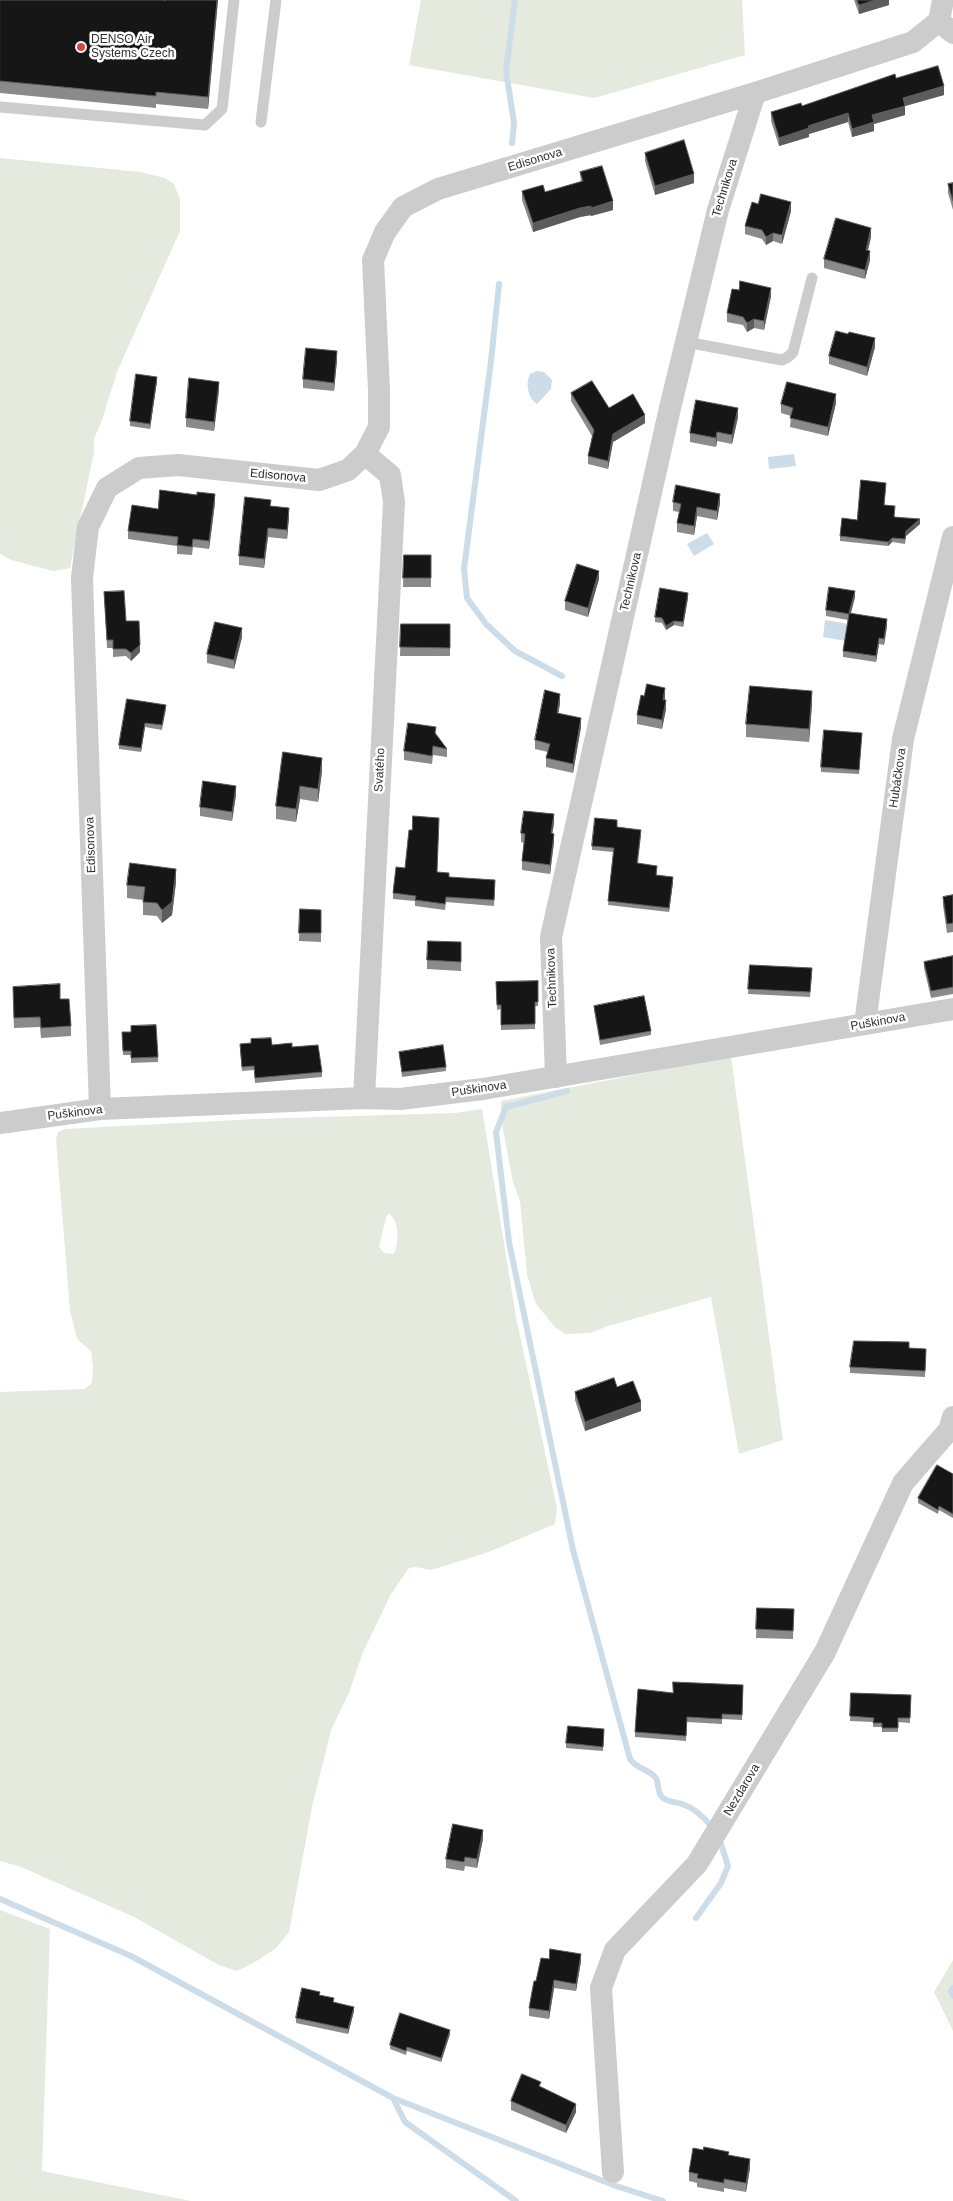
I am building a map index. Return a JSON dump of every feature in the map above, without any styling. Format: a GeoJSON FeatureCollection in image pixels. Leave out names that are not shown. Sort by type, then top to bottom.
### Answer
{"type":"FeatureCollection","features":[{"type":"Feature","properties":{"kind":"street","name":"Edisonova"},"geometry":{"type":"LineString","coordinates":[[100,1109],[82,578],[88,527],[107,488],[139,468],[178,465],[319,480],[348,470],[365,454],[379,426],[373,260],[385,232],[404,207],[438,190],[755,93],[913,42],[945,18]]}},
{"type":"Feature","properties":{"kind":"street","name":"Technikova"},"geometry":{"type":"LineString","coordinates":[[556,1077],[551,938],[686,342],[718,210],[755,93]]}},
{"type":"Feature","properties":{"kind":"street","name":"Svatého"},"geometry":{"type":"LineString","coordinates":[[364,1098],[394,502],[390,475],[365,454]]}},
{"type":"Feature","properties":{"kind":"street","name":"Hubáčkova"},"geometry":{"type":"LineString","coordinates":[[865,1024],[903,739],[953,537]]}},
{"type":"Feature","properties":{"kind":"street","name":"Puškinova"},"geometry":{"type":"LineString","coordinates":[[0,1123],[100,1109],[364,1098],[400,1099],[556,1077],[953,1009]]}},
{"type":"Feature","properties":{"kind":"street","name":"Nezdarova"},"geometry":{"type":"LineString","coordinates":[[613,2172],[601,1988],[615,1950],[697,1864],[824,1652],[902,1483],[949,1430],[953,1417]]}},
{"type":"Feature","properties":{"kind":"lane"},"geometry":{"type":"LineString","coordinates":[[0,106],[205,125],[222,109],[234,0]]}},
{"type":"Feature","properties":{"kind":"lane"},"geometry":{"type":"LineString","coordinates":[[262,122],[276,0]]}},
{"type":"Feature","properties":{"kind":"lane"},"geometry":{"type":"LineString","coordinates":[[686,342],[782,360],[788,357],[793,352],[812,278]]}},
{"type":"Feature","properties":{"kind":"shaded area"},"geometry":{"type":"Polygon","coordinates":[[[421,0],[742,0],[745,55],[594,98],[409,65],[421,0]]]}},
{"type":"Feature","properties":{"kind":"shaded area"},"geometry":{"type":"Polygon","coordinates":[[[0,158],[140,172],[165,178],[174,184],[180,200],[180,231],[117,372],[94,439],[94,452],[70,568],[53,571],[11,560],[0,554],[0,158]]]}},
{"type":"Feature","properties":{"kind":"shaded area"},"geometry":{"type":"Polygon","coordinates":[[[731,1056],[783,1440],[739,1454],[711,1297],[608,1326],[590,1333],[565,1334],[555,1327],[536,1304],[527,1275],[520,1201],[513,1182],[501,1119],[501,1101],[731,1056]]]}},
{"type":"Feature","properties":{"kind":"shaded area"},"geometry":{"type":"Polygon","coordinates":[[[482,1109],[516,1317],[557,1508],[555,1524],[486,1553],[431,1570],[415,1567],[409,1568],[391,1594],[363,1652],[349,1693],[331,1730],[312,1807],[289,1932],[275,1949],[237,1971],[219,1965],[134,1917],[21,1867],[0,1861],[0,1392],[85,1389],[92,1383],[91,1351],[77,1339],[70,1311],[56,1139],[58,1132],[65,1129],[255,1119],[455,1113],[482,1109]],[[389,1213],[386,1218],[379,1247],[384,1253],[394,1254],[397,1244],[398,1233],[393,1217],[389,1213]]]}},
{"type":"Feature","properties":{"kind":"shaded area"},"geometry":{"type":"Polygon","coordinates":[[[0,1910],[50,1929],[42,2171],[191,2201],[0,2201],[0,1910]]]}},
{"type":"Feature","properties":{"kind":"shaded area"},"geometry":{"type":"Polygon","coordinates":[[[953,1960],[953,2031],[934,1992],[953,1960]]]}},
{"type":"Feature","properties":{"kind":"water"},"geometry":{"type":"Polygon","coordinates":[[[537,371],[544,372],[552,380],[551,389],[537,404],[531,398],[528,378],[530,374],[537,371]]]}},
{"type":"Feature","properties":{"kind":"water"},"geometry":{"type":"Polygon","coordinates":[[[794,454],[796,466],[769,469],[768,457],[794,454]]]}},
{"type":"Feature","properties":{"kind":"water"},"geometry":{"type":"Polygon","coordinates":[[[707,533],[714,544],[694,556],[687,544],[707,533]]]}},
{"type":"Feature","properties":{"kind":"water"},"geometry":{"type":"Polygon","coordinates":[[[825,620],[849,624],[846,641],[823,637],[825,620]]]}},
{"type":"Feature","properties":{"kind":"building","name":"DENSO Air Systems Czech"},"geometry":{"type":"Polygon","coordinates":[[[0,0],[217,0],[208,97],[156,92],[156,96],[0,81],[0,0]]]}},
{"type":"Feature","properties":{"kind":"building"},"geometry":{"type":"Polygon","coordinates":[[[857,0],[876,0],[859,5],[857,0]]]}},
{"type":"Feature","properties":{"kind":"building"},"geometry":{"type":"Polygon","coordinates":[[[938,66],[944,86],[903,98],[905,106],[872,115],[874,122],[852,129],[848,113],[779,138],[771,112],[801,103],[802,106],[895,74],[896,78],[938,66]]]}},
{"type":"Feature","properties":{"kind":"building"},"geometry":{"type":"Polygon","coordinates":[[[684,140],[694,174],[655,186],[645,153],[684,140]]]}},
{"type":"Feature","properties":{"kind":"building"},"geometry":{"type":"Polygon","coordinates":[[[602,166],[613,201],[591,208],[591,206],[580,208],[533,223],[522,191],[543,185],[545,192],[583,181],[580,172],[602,166]]]}},
{"type":"Feature","properties":{"kind":"building"},"geometry":{"type":"Polygon","coordinates":[[[953,183],[953,201],[948,184],[953,183]]]}},
{"type":"Feature","properties":{"kind":"building"},"geometry":{"type":"Polygon","coordinates":[[[761,194],[791,202],[782,235],[773,233],[766,237],[762,230],[745,226],[752,202],[758,204],[761,194]]]}},
{"type":"Feature","properties":{"kind":"building"},"geometry":{"type":"Polygon","coordinates":[[[836,218],[871,228],[866,250],[870,251],[865,270],[824,259],[836,218]]]}},
{"type":"Feature","properties":{"kind":"building"},"geometry":{"type":"Polygon","coordinates":[[[740,281],[771,288],[764,321],[754,319],[747,323],[743,317],[727,313],[732,289],[739,290],[740,281]]]}},
{"type":"Feature","properties":{"kind":"building"},"geometry":{"type":"Polygon","coordinates":[[[836,331],[875,338],[867,367],[829,356],[836,331]]]}},
{"type":"Feature","properties":{"kind":"building"},"geometry":{"type":"Polygon","coordinates":[[[306,348],[337,351],[334,383],[303,379],[306,348]]]}},
{"type":"Feature","properties":{"kind":"building"},"geometry":{"type":"Polygon","coordinates":[[[136,374],[157,377],[150,424],[130,421],[136,374]]]}},
{"type":"Feature","properties":{"kind":"building"},"geometry":{"type":"Polygon","coordinates":[[[189,378],[219,382],[214,422],[186,418],[189,378]]]}},
{"type":"Feature","properties":{"kind":"building"},"geometry":{"type":"Polygon","coordinates":[[[592,381],[609,408],[633,394],[645,415],[613,434],[608,461],[588,456],[594,430],[571,393],[592,381]]]}},
{"type":"Feature","properties":{"kind":"building"},"geometry":{"type":"Polygon","coordinates":[[[787,382],[836,394],[828,427],[790,418],[793,408],[781,404],[787,382]]]}},
{"type":"Feature","properties":{"kind":"building"},"geometry":{"type":"Polygon","coordinates":[[[696,400],[738,408],[732,435],[717,432],[716,438],[690,433],[696,400]]]}},
{"type":"Feature","properties":{"kind":"building"},"geometry":{"type":"Polygon","coordinates":[[[861,480],[886,483],[884,505],[895,506],[894,517],[920,519],[906,531],[905,539],[892,538],[888,542],[840,536],[842,518],[857,520],[861,480]]]}},
{"type":"Feature","properties":{"kind":"building"},"geometry":{"type":"Polygon","coordinates":[[[676,485],[720,494],[717,511],[697,507],[694,526],[677,523],[681,504],[673,502],[676,485]]]}},
{"type":"Feature","properties":{"kind":"building"},"geometry":{"type":"Polygon","coordinates":[[[160,490],[197,495],[197,492],[215,494],[209,541],[193,539],[192,547],[177,545],[178,537],[128,531],[132,505],[158,509],[160,490]]]}},
{"type":"Feature","properties":{"kind":"building"},"geometry":{"type":"Polygon","coordinates":[[[245,497],[271,500],[270,506],[289,508],[287,530],[268,528],[264,559],[239,556],[245,497]]]}},
{"type":"Feature","properties":{"kind":"building"},"geometry":{"type":"Polygon","coordinates":[[[404,555],[431,555],[431,578],[403,578],[404,555]]]}},
{"type":"Feature","properties":{"kind":"building"},"geometry":{"type":"Polygon","coordinates":[[[577,564],[599,571],[588,608],[565,601],[577,564]]]}},
{"type":"Feature","properties":{"kind":"building"},"geometry":{"type":"Polygon","coordinates":[[[829,587],[855,591],[849,613],[887,619],[884,639],[879,638],[876,656],[843,651],[849,614],[826,610],[829,587]]]}},
{"type":"Feature","properties":{"kind":"building"},"geometry":{"type":"Polygon","coordinates":[[[660,588],[688,593],[683,622],[674,621],[666,626],[662,618],[655,617],[660,588]]]}},
{"type":"Feature","properties":{"kind":"building"},"geometry":{"type":"Polygon","coordinates":[[[124,591],[126,621],[139,621],[140,645],[131,653],[126,649],[113,649],[113,640],[107,640],[104,592],[124,591]]]}},
{"type":"Feature","properties":{"kind":"building"},"geometry":{"type":"Polygon","coordinates":[[[215,622],[242,628],[234,660],[207,654],[215,622]]]}},
{"type":"Feature","properties":{"kind":"building"},"geometry":{"type":"Polygon","coordinates":[[[401,624],[450,624],[450,648],[400,647],[401,624]]]}},
{"type":"Feature","properties":{"kind":"building"},"geometry":{"type":"Polygon","coordinates":[[[647,684],[665,688],[663,700],[666,700],[662,720],[637,715],[641,695],[644,696],[647,684]]]}},
{"type":"Feature","properties":{"kind":"building"},"geometry":{"type":"Polygon","coordinates":[[[750,686],[812,691],[809,729],[746,724],[750,686]]]}},
{"type":"Feature","properties":{"kind":"building"},"geometry":{"type":"Polygon","coordinates":[[[545,690],[560,694],[557,713],[581,718],[573,764],[546,758],[550,744],[535,740],[545,690]]]}},
{"type":"Feature","properties":{"kind":"building"},"geometry":{"type":"Polygon","coordinates":[[[127,699],[166,705],[162,725],[145,723],[141,748],[119,745],[127,699]]]}},
{"type":"Feature","properties":{"kind":"building"},"geometry":{"type":"Polygon","coordinates":[[[408,723],[436,727],[435,733],[447,749],[433,746],[432,756],[404,751],[408,723]]]}},
{"type":"Feature","properties":{"kind":"building"},"geometry":{"type":"Polygon","coordinates":[[[824,730],[862,733],[859,770],[821,767],[824,730]]]}},
{"type":"Feature","properties":{"kind":"building"},"geometry":{"type":"Polygon","coordinates":[[[283,752],[322,758],[318,789],[300,786],[296,809],[276,806],[283,752]]]}},
{"type":"Feature","properties":{"kind":"building"},"geometry":{"type":"Polygon","coordinates":[[[203,781],[236,786],[232,812],[200,807],[203,781]]]}},
{"type":"Feature","properties":{"kind":"building"},"geometry":{"type":"Polygon","coordinates":[[[524,811],[554,814],[551,833],[554,834],[550,865],[522,861],[525,834],[521,833],[524,811]]]}},
{"type":"Feature","properties":{"kind":"building"},"geometry":{"type":"Polygon","coordinates":[[[413,816],[439,818],[437,872],[449,873],[449,877],[495,880],[494,900],[446,897],[445,904],[415,900],[416,896],[393,893],[396,867],[405,868],[409,830],[412,830],[413,816]]]}},
{"type":"Feature","properties":{"kind":"building"},"geometry":{"type":"Polygon","coordinates":[[[595,818],[617,820],[617,827],[641,830],[637,863],[657,866],[656,875],[673,877],[669,908],[608,901],[614,848],[592,846],[595,818]]]}},
{"type":"Feature","properties":{"kind":"building"},"geometry":{"type":"Polygon","coordinates":[[[130,863],[176,869],[172,902],[162,910],[157,903],[143,902],[145,887],[127,885],[130,863]]]}},
{"type":"Feature","properties":{"kind":"building"},"geometry":{"type":"Polygon","coordinates":[[[953,895],[953,923],[947,924],[943,897],[953,895]]]}},
{"type":"Feature","properties":{"kind":"building"},"geometry":{"type":"Polygon","coordinates":[[[300,909],[321,910],[321,933],[299,933],[300,909]]]}},
{"type":"Feature","properties":{"kind":"building"},"geometry":{"type":"Polygon","coordinates":[[[428,941],[461,942],[461,962],[427,960],[428,941]]]}},
{"type":"Feature","properties":{"kind":"building"},"geometry":{"type":"Polygon","coordinates":[[[953,956],[953,987],[931,991],[924,962],[953,956]]]}},
{"type":"Feature","properties":{"kind":"building"},"geometry":{"type":"Polygon","coordinates":[[[750,965],[812,968],[810,992],[748,989],[750,965]]]}},
{"type":"Feature","properties":{"kind":"building"},"geometry":{"type":"Polygon","coordinates":[[[538,981],[538,1002],[535,1002],[535,1024],[501,1025],[501,1005],[497,1005],[496,982],[538,981]]]}},
{"type":"Feature","properties":{"kind":"building"},"geometry":{"type":"Polygon","coordinates":[[[60,984],[60,999],[69,999],[71,1026],[41,1028],[40,1017],[14,1018],[13,987],[60,984]]]}},
{"type":"Feature","properties":{"kind":"building"},"geometry":{"type":"Polygon","coordinates":[[[644,996],[651,1031],[600,1040],[594,1006],[644,996]]]}},
{"type":"Feature","properties":{"kind":"building"},"geometry":{"type":"Polygon","coordinates":[[[156,1025],[158,1057],[131,1058],[131,1051],[123,1051],[122,1032],[131,1032],[131,1026],[156,1025]]]}},
{"type":"Feature","properties":{"kind":"building"},"geometry":{"type":"Polygon","coordinates":[[[271,1038],[272,1045],[292,1043],[292,1047],[318,1045],[322,1072],[255,1078],[254,1066],[242,1067],[240,1044],[251,1043],[251,1039],[271,1038]]]}},
{"type":"Feature","properties":{"kind":"building"},"geometry":{"type":"Polygon","coordinates":[[[443,1045],[446,1067],[402,1072],[399,1052],[443,1045]]]}},
{"type":"Feature","properties":{"kind":"building"},"geometry":{"type":"Polygon","coordinates":[[[854,1341],[909,1342],[909,1348],[926,1349],[925,1371],[850,1367],[854,1341]]]}},
{"type":"Feature","properties":{"kind":"building"},"geometry":{"type":"Polygon","coordinates":[[[614,1378],[617,1387],[633,1381],[641,1402],[585,1422],[575,1392],[614,1378]]]}},
{"type":"Feature","properties":{"kind":"building"},"geometry":{"type":"Polygon","coordinates":[[[937,1465],[953,1474],[953,1514],[939,1506],[938,1510],[918,1498],[937,1465]]]}},
{"type":"Feature","properties":{"kind":"building"},"geometry":{"type":"Polygon","coordinates":[[[757,1608],[794,1609],[793,1631],[756,1629],[757,1608]]]}},
{"type":"Feature","properties":{"kind":"building"},"geometry":{"type":"Polygon","coordinates":[[[673,1682],[743,1685],[742,1715],[722,1714],[722,1719],[687,1717],[686,1736],[635,1732],[638,1689],[673,1693],[673,1682]]]}},
{"type":"Feature","properties":{"kind":"building"},"geometry":{"type":"Polygon","coordinates":[[[851,1693],[911,1695],[910,1718],[898,1718],[898,1728],[882,1728],[882,1723],[873,1723],[874,1718],[850,1716],[851,1693]]]}},
{"type":"Feature","properties":{"kind":"building"},"geometry":{"type":"Polygon","coordinates":[[[568,1726],[604,1729],[603,1747],[566,1743],[568,1726]]]}},
{"type":"Feature","properties":{"kind":"building"},"geometry":{"type":"Polygon","coordinates":[[[453,1824],[483,1830],[477,1859],[465,1857],[464,1862],[446,1859],[453,1824]]]}},
{"type":"Feature","properties":{"kind":"building"},"geometry":{"type":"Polygon","coordinates":[[[550,1949],[581,1954],[576,1984],[554,1980],[549,2011],[529,2008],[541,1958],[549,1959],[550,1949]]]}},
{"type":"Feature","properties":{"kind":"building"},"geometry":{"type":"Polygon","coordinates":[[[302,1988],[320,1992],[319,1995],[334,1998],[333,2002],[354,2007],[348,2029],[296,2018],[302,1988]]]}},
{"type":"Feature","properties":{"kind":"building"},"geometry":{"type":"Polygon","coordinates":[[[400,2013],[450,2030],[441,2058],[407,2047],[406,2051],[390,2045],[400,2013]]]}},
{"type":"Feature","properties":{"kind":"building"},"geometry":{"type":"Polygon","coordinates":[[[522,2074],[541,2082],[539,2086],[576,2104],[566,2125],[511,2101],[522,2074]]]}},
{"type":"Feature","properties":{"kind":"building"},"geometry":{"type":"Polygon","coordinates":[[[704,2147],[729,2152],[728,2155],[750,2159],[746,2183],[724,2179],[724,2183],[697,2178],[698,2174],[689,2172],[693,2148],[703,2150],[704,2147]]]}},
{"type":"Feature","properties":{"kind":"waterway"},"geometry":{"type":"LineString","coordinates":[[512,143],[514,123],[506,71],[515,0]]}},
{"type":"Feature","properties":{"kind":"waterway"},"geometry":{"type":"LineString","coordinates":[[499,284],[464,569],[467,598],[486,624],[515,651],[562,676]]}},
{"type":"Feature","properties":{"kind":"waterway"},"geometry":{"type":"LineString","coordinates":[[567,1091],[506,1107],[496,1132],[509,1242],[573,1550],[630,1759],[655,1777],[659,1793],[663,1798],[690,1808],[701,1815],[710,1825]]}},
{"type":"Feature","properties":{"kind":"waterway"},"geometry":{"type":"LineString","coordinates":[[696,1918],[721,1883],[728,1866],[720,1841]]}},
{"type":"Feature","properties":{"kind":"waterway"},"geometry":{"type":"LineString","coordinates":[[0,1899],[131,1956],[393,2098],[616,2186],[663,2201]]}},
{"type":"Feature","properties":{"kind":"waterway"},"geometry":{"type":"LineString","coordinates":[[953,1988],[951,1991],[953,1996]]}},
{"type":"Feature","properties":{"kind":"waterway"},"geometry":{"type":"LineString","coordinates":[[393,2098],[405,2122],[516,2201]]}},
{"type":"Feature","properties":{"kind":"place","name":"DENSO Air Systems Czech"},"geometry":{"type":"Point","coordinates":[81,47]}}]}
